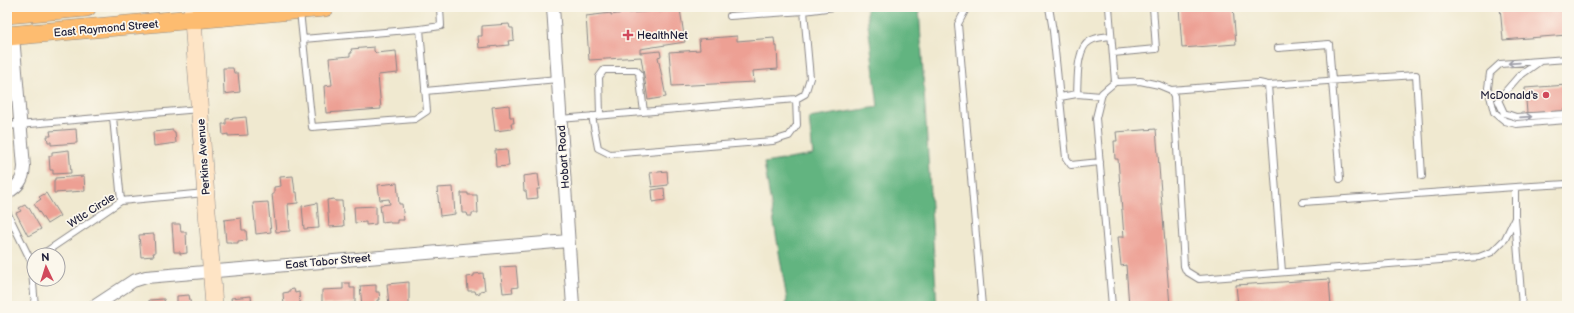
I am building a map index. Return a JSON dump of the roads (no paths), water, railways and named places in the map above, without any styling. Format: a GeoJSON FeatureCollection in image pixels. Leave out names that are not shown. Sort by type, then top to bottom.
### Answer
{"type":"FeatureCollection","features":[{"type":"Feature","properties":{"kind":"main road","name":"East Raymond Street"},"geometry":{"type":"LineString","coordinates":[[7,14],[87,7]]}},
{"type":"Feature","properties":{"kind":"main road","name":"East Raymond Street"},"geometry":{"type":"LineString","coordinates":[[10,36],[192,14],[300,10],[325,7]]}},
{"type":"Feature","properties":{"kind":"street","name":"Hobart Road"},"geometry":{"type":"LineString","coordinates":[[553,7],[572,306]]}},
{"type":"Feature","properties":{"kind":"street","name":"Perkins Avenue"},"geometry":{"type":"LineString","coordinates":[[192,14],[214,306]]}},
{"type":"Feature","properties":{"kind":"street"},"geometry":{"type":"LineString","coordinates":[[7,193],[20,183],[23,176],[24,167],[11,58],[10,36]]}},
{"type":"Feature","properties":{"kind":"street","name":"East Tabor Street"},"geometry":{"type":"LineString","coordinates":[[95,306],[128,284],[140,279],[212,271],[568,241]]}},
{"type":"Feature","properties":{"kind":"lane"},"geometry":{"type":"LineString","coordinates":[[303,39],[441,26],[440,7]]}},
{"type":"Feature","properties":{"kind":"lane"},"geometry":{"type":"LineString","coordinates":[[730,16],[804,11],[834,7]]}},
{"type":"Feature","properties":{"kind":"lane"},"geometry":{"type":"LineString","coordinates":[[967,7],[958,24],[982,306]]}},
{"type":"Feature","properties":{"kind":"lane"},"geometry":{"type":"LineString","coordinates":[[1049,7],[1053,31],[1066,158],[1071,166],[1100,162]]}},
{"type":"Feature","properties":{"kind":"lane"},"geometry":{"type":"LineString","coordinates":[[1109,7],[1115,82]]}},
{"type":"Feature","properties":{"kind":"lane"},"geometry":{"type":"LineString","coordinates":[[1113,53],[1156,49],[1153,7]]}},
{"type":"Feature","properties":{"kind":"lane"},"geometry":{"type":"LineString","coordinates":[[300,10],[312,127],[415,119],[427,111],[420,29]]}},
{"type":"Feature","properties":{"kind":"lane"},"geometry":{"type":"LineString","coordinates":[[560,119],[796,99],[805,94],[810,78],[804,11]]}},
{"type":"Feature","properties":{"kind":"lane"},"geometry":{"type":"LineString","coordinates":[[1077,94],[1079,61],[1082,50],[1089,41],[1111,36]]}},
{"type":"Feature","properties":{"kind":"lane"},"geometry":{"type":"LineString","coordinates":[[1278,48],[1329,44],[1340,179]]}},
{"type":"Feature","properties":{"kind":"lane"},"geometry":{"type":"LineString","coordinates":[[1567,59],[1500,64],[1490,73],[1488,88],[1494,112],[1505,121],[1516,124],[1567,120]]}},
{"type":"Feature","properties":{"kind":"lane"},"geometry":{"type":"LineString","coordinates":[[1541,61],[1518,77],[1498,100],[1504,114],[1516,117],[1567,114]]}},
{"type":"Feature","properties":{"kind":"lane"},"geometry":{"type":"LineString","coordinates":[[600,115],[599,78],[604,70],[636,70],[639,73],[644,112]]}},
{"type":"Feature","properties":{"kind":"lane"},"geometry":{"type":"LineString","coordinates":[[1112,306],[1096,118],[1102,93],[1115,82],[1140,81],[1159,85],[1171,90],[1259,83],[1268,85],[1416,75],[1422,176]]}},
{"type":"Feature","properties":{"kind":"lane"},"geometry":{"type":"LineString","coordinates":[[425,91],[558,79]]}},
{"type":"Feature","properties":{"kind":"lane"},"geometry":{"type":"LineString","coordinates":[[1268,85],[1282,272]]}},
{"type":"Feature","properties":{"kind":"lane"},"geometry":{"type":"LineString","coordinates":[[1171,90],[1174,96],[1184,266],[1186,271],[1199,279],[1479,257],[1492,252],[1505,238],[1515,218]]}},
{"type":"Feature","properties":{"kind":"lane"},"geometry":{"type":"LineString","coordinates":[[1060,97],[1077,94],[1101,96]]}},
{"type":"Feature","properties":{"kind":"lane"},"geometry":{"type":"LineString","coordinates":[[592,116],[598,148],[610,154],[766,142],[789,136],[797,124],[796,99]]}},
{"type":"Feature","properties":{"kind":"lane"},"geometry":{"type":"LineString","coordinates":[[7,126],[200,108]]}},
{"type":"Feature","properties":{"kind":"lane"},"geometry":{"type":"LineString","coordinates":[[113,116],[121,201]]}},
{"type":"Feature","properties":{"kind":"lane"},"geometry":{"type":"LineString","coordinates":[[1303,202],[1567,184]]}},
{"type":"Feature","properties":{"kind":"lane"},"geometry":{"type":"LineString","coordinates":[[1515,187],[1515,218],[1522,306]]}},
{"type":"Feature","properties":{"kind":"lane","name":"Wtlc Circle"},"geometry":{"type":"LineString","coordinates":[[53,247],[121,201],[205,193]]}},
{"type":"Feature","properties":{"kind":"lane"},"geometry":{"type":"LineString","coordinates":[[7,212],[26,248]]}},
{"type":"Feature","properties":{"kind":"lane"},"geometry":{"type":"LineString","coordinates":[[34,287],[35,306]]}},
{"type":"Feature","properties":{"kind":"place","name":"HealthNet"},"geometry":{"type":"Point","coordinates":[628,35]}},
{"type":"Feature","properties":{"kind":"place","name":"McDonald's"},"geometry":{"type":"Point","coordinates":[1546,95]}}]}
